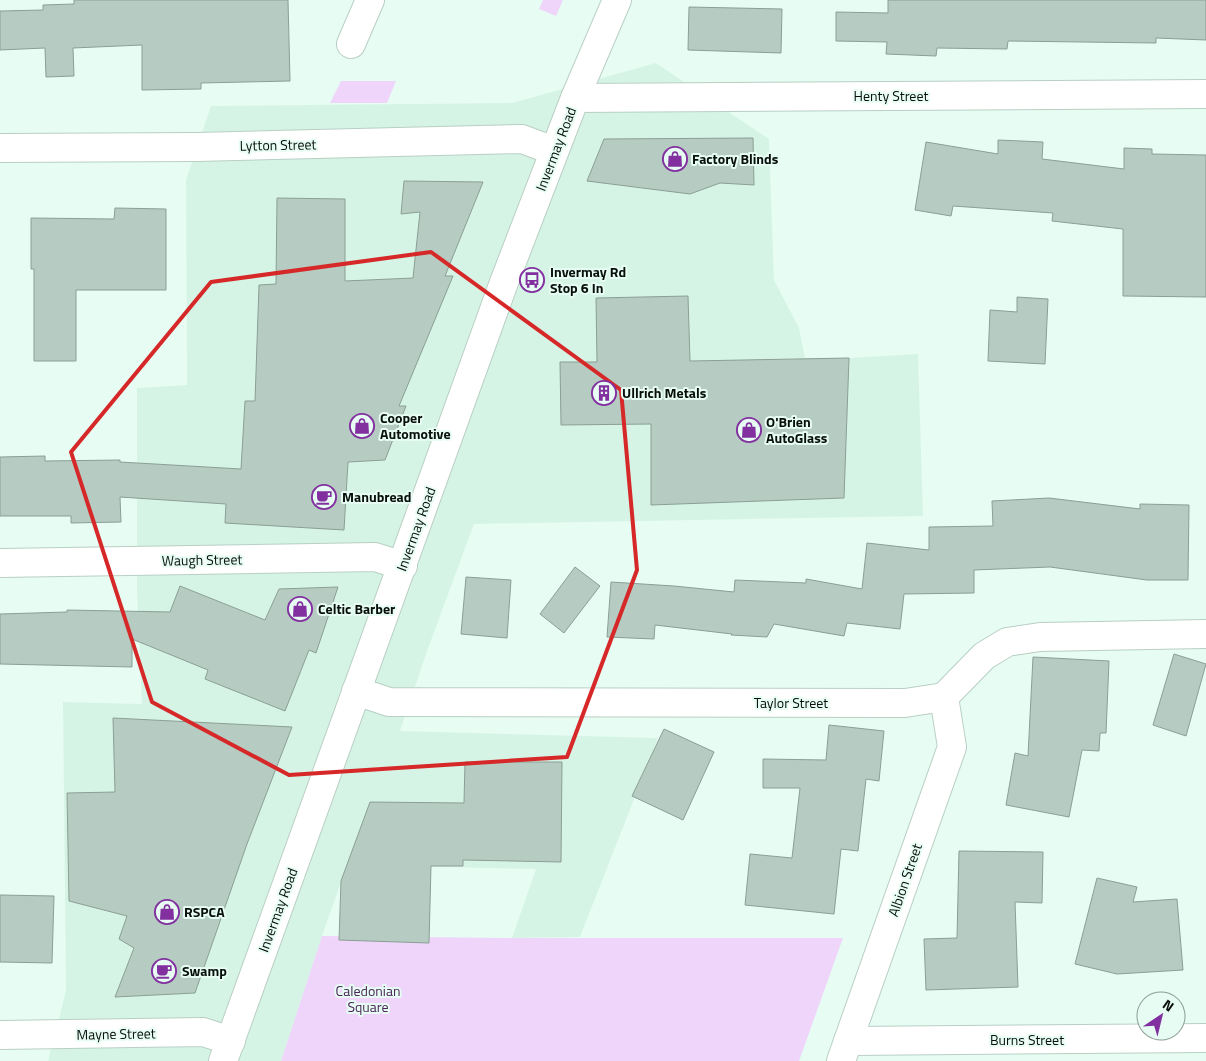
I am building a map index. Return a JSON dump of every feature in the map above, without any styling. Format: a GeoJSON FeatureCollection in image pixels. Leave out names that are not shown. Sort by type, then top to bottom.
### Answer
{"type":"FeatureCollection","features":[{"type":"Feature","properties":{"kind":"street"},"geometry":{"type":"LineString","coordinates":[[351,44],[370,0]]}},
{"type":"Feature","properties":{"kind":"street","name":"Invermay Road"},"geometry":{"type":"LineString","coordinates":[[227,1051],[503,286],[575,98],[617,0]]}},
{"type":"Feature","properties":{"kind":"street","name":"Henty Street"},"geometry":{"type":"LineString","coordinates":[[575,98],[1206,94]]}},
{"type":"Feature","properties":{"kind":"street","name":"Lytton Street"},"geometry":{"type":"LineString","coordinates":[[0,148],[197,147],[522,139],[554,151]]}},
{"type":"Feature","properties":{"kind":"street","name":"Waugh Street"},"geometry":{"type":"LineString","coordinates":[[0,562],[375,557],[403,566]]}},
{"type":"Feature","properties":{"kind":"street"},"geometry":{"type":"LineString","coordinates":[[944,697],[984,656],[1007,642],[1040,637],[1206,634]]}},
{"type":"Feature","properties":{"kind":"street","name":"Taylor Street"},"geometry":{"type":"LineString","coordinates":[[356,691],[389,702],[905,703],[944,697]]}},
{"type":"Feature","properties":{"kind":"street","name":"Albion Street"},"geometry":{"type":"LineString","coordinates":[[845,1051],[952,747],[944,697]]}},
{"type":"Feature","properties":{"kind":"street","name":"Mayne Street"},"geometry":{"type":"LineString","coordinates":[[0,1035],[203,1032],[227,1051]]}},
{"type":"Feature","properties":{"kind":"street","name":"Burns Street"},"geometry":{"type":"LineString","coordinates":[[845,1051],[1107,1050],[1206,1038]]}},
{"type":"Feature","properties":{"kind":"highlighted area"},"geometry":{"type":"Polygon","coordinates":[[[431,252],[621,390],[637,570],[567,757],[289,775],[152,702],[71,452],[211,282],[431,252]]]}},
{"type":"Feature","properties":{"kind":"shaded area"},"geometry":{"type":"Polygon","coordinates":[[[656,63],[769,139],[774,280],[799,328],[805,358],[849,358],[918,354],[923,516],[474,524],[400,731],[658,738],[580,937],[512,938],[536,869],[347,865],[281,1061],[48,1061],[66,991],[63,702],[142,704],[137,592],[137,388],[187,385],[186,180],[211,106],[512,103],[656,63]]]}},
{"type":"Feature","properties":{"kind":"green space"},"geometry":{"type":"Polygon","coordinates":[[[543,0],[563,0],[556,16],[539,9],[543,0]]]}},
{"type":"Feature","properties":{"kind":"green space"},"geometry":{"type":"Polygon","coordinates":[[[341,81],[396,81],[387,103],[330,103],[341,81]]]}},
{"type":"Feature","properties":{"kind":"green space","name":"Caledonian Square"},"geometry":{"type":"Polygon","coordinates":[[[322,936],[843,938],[799,1061],[281,1061],[322,936]]]}},
{"type":"Feature","properties":{"kind":"building"},"geometry":{"type":"Polygon","coordinates":[[[74,0],[288,0],[290,81],[201,83],[201,89],[142,90],[142,45],[73,48],[74,76],[46,77],[45,48],[0,50],[0,11],[43,10],[43,5],[74,4],[74,0]]]}},
{"type":"Feature","properties":{"kind":"building"},"geometry":{"type":"Polygon","coordinates":[[[888,0],[1206,0],[1206,40],[1156,38],[1156,43],[1008,41],[1007,49],[937,48],[936,56],[886,54],[887,42],[836,41],[836,12],[888,13],[888,0]]]}},
{"type":"Feature","properties":{"kind":"building"},"geometry":{"type":"Polygon","coordinates":[[[689,7],[782,9],[781,53],[688,50],[689,7]]]}},
{"type":"Feature","properties":{"kind":"building","name":"Factory Blinds"},"geometry":{"type":"Polygon","coordinates":[[[753,138],[754,185],[720,183],[690,194],[587,181],[604,139],[753,138]]]}},
{"type":"Feature","properties":{"kind":"building"},"geometry":{"type":"Polygon","coordinates":[[[998,140],[1043,142],[1042,159],[1124,169],[1124,148],[1152,149],[1152,154],[1206,155],[1206,297],[1123,296],[1123,229],[1052,221],[1053,213],[953,206],[951,216],[915,210],[926,142],[998,154],[998,140]]]}},
{"type":"Feature","properties":{"kind":"building"},"geometry":{"type":"Polygon","coordinates":[[[404,181],[483,182],[445,276],[453,276],[399,406],[406,406],[385,460],[348,462],[344,530],[225,523],[226,504],[120,497],[121,522],[71,523],[71,516],[0,516],[0,457],[45,456],[45,461],[120,460],[120,462],[241,469],[245,401],[255,401],[259,285],[276,284],[277,198],[345,199],[345,281],[413,278],[420,212],[401,214],[404,181]]]}},
{"type":"Feature","properties":{"kind":"building"},"geometry":{"type":"Polygon","coordinates":[[[115,208],[166,209],[166,290],[76,290],[76,361],[34,361],[34,269],[31,269],[31,218],[114,219],[115,208]]]}},
{"type":"Feature","properties":{"kind":"building","name":"O'Brien AutoGlass"},"geometry":{"type":"Polygon","coordinates":[[[688,296],[690,361],[849,358],[844,498],[651,505],[651,424],[561,425],[560,362],[597,362],[596,298],[688,296]]]}},
{"type":"Feature","properties":{"kind":"building"},"geometry":{"type":"Polygon","coordinates":[[[1017,297],[1048,299],[1045,364],[988,361],[990,310],[1017,312],[1017,297]]]}},
{"type":"Feature","properties":{"kind":"building"},"geometry":{"type":"Polygon","coordinates":[[[1049,498],[1140,509],[1140,504],[1189,505],[1188,580],[1147,580],[1050,567],[974,570],[974,593],[904,594],[900,629],[847,623],[844,636],[774,624],[767,637],[731,635],[655,625],[654,639],[607,637],[611,582],[734,592],[735,580],[806,583],[806,579],[862,589],[867,543],[929,550],[929,527],[993,526],[992,501],[1049,498]]]}},
{"type":"Feature","properties":{"kind":"building"},"geometry":{"type":"Polygon","coordinates":[[[575,567],[600,586],[564,633],[540,614],[575,567]]]}},
{"type":"Feature","properties":{"kind":"building"},"geometry":{"type":"Polygon","coordinates":[[[466,577],[511,580],[507,638],[461,634],[466,577]]]}},
{"type":"Feature","properties":{"kind":"building"},"geometry":{"type":"Polygon","coordinates":[[[180,586],[265,620],[279,589],[338,587],[316,653],[309,650],[285,711],[205,679],[208,670],[132,639],[132,667],[0,664],[0,614],[67,612],[67,610],[170,612],[180,586]]]}},
{"type":"Feature","properties":{"kind":"building"},"geometry":{"type":"Polygon","coordinates":[[[1174,654],[1206,664],[1186,736],[1153,725],[1174,654]]]}},
{"type":"Feature","properties":{"kind":"building"},"geometry":{"type":"Polygon","coordinates":[[[1033,657],[1109,661],[1106,733],[1100,733],[1099,751],[1082,750],[1069,817],[1006,805],[1015,753],[1028,756],[1033,657]]]}},
{"type":"Feature","properties":{"kind":"building"},"geometry":{"type":"Polygon","coordinates":[[[113,718],[292,727],[247,844],[195,993],[115,997],[134,948],[119,939],[127,916],[69,901],[67,793],[115,792],[113,718]]]}},
{"type":"Feature","properties":{"kind":"building"},"geometry":{"type":"Polygon","coordinates":[[[829,725],[884,731],[879,781],[866,779],[858,851],[841,849],[834,914],[745,905],[750,854],[792,858],[800,788],[763,788],[763,759],[826,760],[829,725]]]}},
{"type":"Feature","properties":{"kind":"building"},"geometry":{"type":"Polygon","coordinates":[[[664,729],[714,752],[683,820],[632,796],[664,729]]]}},
{"type":"Feature","properties":{"kind":"building"},"geometry":{"type":"Polygon","coordinates":[[[465,762],[562,762],[561,862],[463,860],[463,866],[431,866],[429,943],[339,940],[341,881],[370,802],[464,803],[465,762]]]}},
{"type":"Feature","properties":{"kind":"building"},"geometry":{"type":"Polygon","coordinates":[[[959,851],[1043,852],[1042,903],[1015,902],[1018,987],[926,990],[924,939],[957,938],[959,851]]]}},
{"type":"Feature","properties":{"kind":"building"},"geometry":{"type":"Polygon","coordinates":[[[1097,878],[1137,887],[1133,902],[1177,899],[1183,970],[1117,974],[1075,964],[1097,878]]]}},
{"type":"Feature","properties":{"kind":"building"},"geometry":{"type":"Polygon","coordinates":[[[0,895],[54,896],[52,963],[0,962],[0,895]]]}},
{"type":"Feature","properties":{"kind":"place","name":"Factory Blinds"},"geometry":{"type":"Point","coordinates":[675,159]}},
{"type":"Feature","properties":{"kind":"place","name":"Invermay Rd Stop 6 In"},"geometry":{"type":"Point","coordinates":[532,280]}},
{"type":"Feature","properties":{"kind":"place","name":"Ullrich Metals"},"geometry":{"type":"Point","coordinates":[604,393]}},
{"type":"Feature","properties":{"kind":"place","name":"Cooper Automotive"},"geometry":{"type":"Point","coordinates":[362,426]}},
{"type":"Feature","properties":{"kind":"place","name":"O'Brien AutoGlass"},"geometry":{"type":"Point","coordinates":[749,430]}},
{"type":"Feature","properties":{"kind":"place","name":"Manubread"},"geometry":{"type":"Point","coordinates":[324,497]}},
{"type":"Feature","properties":{"kind":"place","name":"Celtic Barber"},"geometry":{"type":"Point","coordinates":[300,609]}},
{"type":"Feature","properties":{"kind":"place","name":"RSPCA"},"geometry":{"type":"Point","coordinates":[167,912]}},
{"type":"Feature","properties":{"kind":"place","name":"Swamp"},"geometry":{"type":"Point","coordinates":[164,971]}}]}
